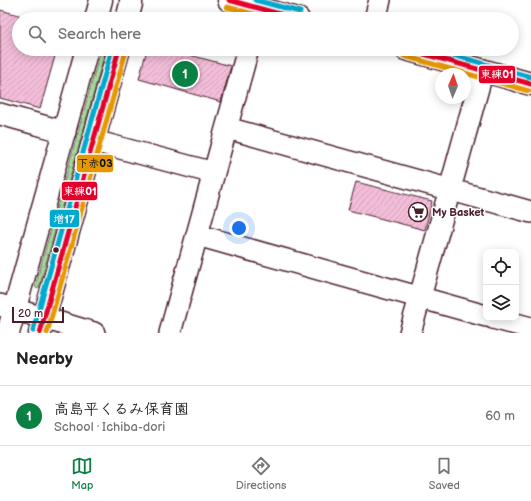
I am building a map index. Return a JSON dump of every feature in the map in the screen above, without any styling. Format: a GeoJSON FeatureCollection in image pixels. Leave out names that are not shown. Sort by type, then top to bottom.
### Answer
{"type":"FeatureCollection","features":[{"type":"Feature","properties":{"kind":"street"},"geometry":{"type":"LineString","coordinates":[[98,12],[101,0]]}},
{"type":"Feature","properties":{"kind":"street"},"geometry":{"type":"LineString","coordinates":[[129,12],[131,0]]}},
{"type":"Feature","properties":{"kind":"street"},"geometry":{"type":"LineString","coordinates":[[229,0],[254,12]]}},
{"type":"Feature","properties":{"kind":"street"},"geometry":{"type":"LineString","coordinates":[[377,12],[380,0]]}},
{"type":"Feature","properties":{"kind":"street"},"geometry":{"type":"LineString","coordinates":[[8,333],[8,308],[65,132],[85,56]]}},
{"type":"Feature","properties":{"kind":"street"},"geometry":{"type":"LineString","coordinates":[[42,326],[117,56]]}},
{"type":"Feature","properties":{"kind":"street"},"geometry":{"type":"LineString","coordinates":[[170,333],[246,56]]}},
{"type":"Feature","properties":{"kind":"street"},"geometry":{"type":"LineString","coordinates":[[432,56],[531,84]]}},
{"type":"Feature","properties":{"kind":"street"},"geometry":{"type":"LineString","coordinates":[[410,333],[483,70]]}},
{"type":"Feature","properties":{"kind":"street"},"geometry":{"type":"LineString","coordinates":[[0,114],[65,132]]}},
{"type":"Feature","properties":{"kind":"street"},"geometry":{"type":"LineString","coordinates":[[227,128],[531,212]]}},
{"type":"Feature","properties":{"kind":"street"},"geometry":{"type":"LineString","coordinates":[[94,141],[214,173]]}},
{"type":"Feature","properties":{"kind":"street"},"geometry":{"type":"LineString","coordinates":[[197,235],[483,315]]}},
{"type":"Feature","properties":{"kind":"street"},"geometry":{"type":"LineString","coordinates":[[8,308],[42,326],[94,333]]}},
{"type":"Feature","properties":{"kind":"street"},"geometry":{"type":"LineString","coordinates":[[504,321],[531,328]]}},
{"type":"Feature","properties":{"kind":"green space"},"geometry":{"type":"Polygon","coordinates":[[[99,56],[104,56],[39,288],[37,289],[35,287],[99,56]]]}},
{"type":"Feature","properties":{"kind":"building"},"geometry":{"type":"Polygon","coordinates":[[[0,10],[12,13],[12,56],[55,56],[40,109],[0,98],[0,10]]]}},
{"type":"Feature","properties":{"kind":"building"},"geometry":{"type":"Polygon","coordinates":[[[145,56],[193,56],[231,66],[221,102],[139,79],[145,56]]]}},
{"type":"Feature","properties":{"kind":"building"},"geometry":{"type":"Polygon","coordinates":[[[356,182],[432,201],[425,230],[348,210],[356,182]]]}},
{"type":"Feature","properties":{"kind":"transit line","name":"東練01"},"geometry":{"type":"LineString","coordinates":[[229,0],[273,12]]}},
{"type":"Feature","properties":{"kind":"transit line","name":"増17"},"geometry":{"type":"LineString","coordinates":[[255,0],[300,12]]}},
{"type":"Feature","properties":{"kind":"transit line","name":"下赤03"},"geometry":{"type":"LineString","coordinates":[[227,7],[246,12]]}},
{"type":"Feature","properties":{"kind":"transit line","name":"増17"},"geometry":{"type":"LineString","coordinates":[[33,331],[110,56]]}},
{"type":"Feature","properties":{"kind":"transit line","name":"東練01"},"geometry":{"type":"LineString","coordinates":[[40,333],[117,56]]}},
{"type":"Feature","properties":{"kind":"transit line","name":"下赤03"},"geometry":{"type":"LineString","coordinates":[[47,333],[125,56]]}},
{"type":"Feature","properties":{"kind":"transit line","name":"下赤03"},"geometry":{"type":"LineString","coordinates":[[404,56],[529,91]]}},
{"type":"Feature","properties":{"kind":"transit line","name":"東練01"},"geometry":{"type":"LineString","coordinates":[[431,56],[531,84]]}},
{"type":"Feature","properties":{"kind":"transit line","name":"増17"},"geometry":{"type":"LineString","coordinates":[[457,56],[531,77]]}},
{"type":"Feature","properties":{"kind":"place","name":"高島平くるみ保育園"},"geometry":{"type":"Point","coordinates":[185,74]}},
{"type":"Feature","properties":{"kind":"place","name":"My Basket"},"geometry":{"type":"Point","coordinates":[418,212]}}]}
